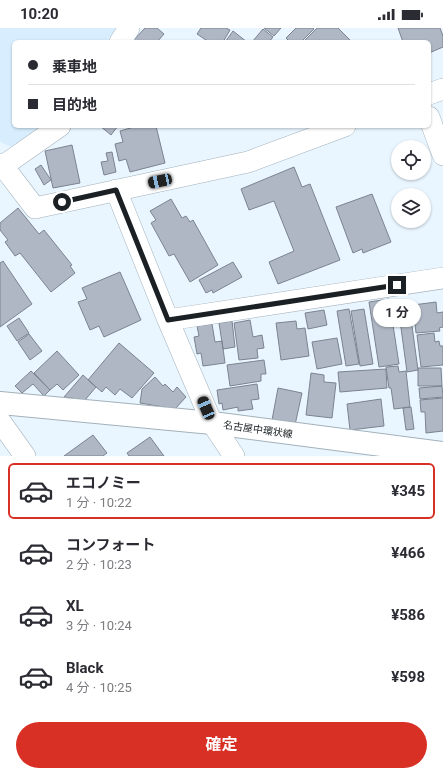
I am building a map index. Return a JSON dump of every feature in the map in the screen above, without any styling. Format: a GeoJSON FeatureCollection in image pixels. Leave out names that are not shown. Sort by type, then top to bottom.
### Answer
{"type":"FeatureCollection","features":[{"type":"Feature","properties":{"kind":"main road","name":"名古屋中環状線"},"geometry":{"type":"LineString","coordinates":[[0,403],[212,423],[443,453]]}},
{"type":"Feature","properties":{"kind":"street"},"geometry":{"type":"LineString","coordinates":[[121,40],[129,28]]}},
{"type":"Feature","properties":{"kind":"street"},"geometry":{"type":"LineString","coordinates":[[431,93],[443,89]]}},
{"type":"Feature","properties":{"kind":"street"},"geometry":{"type":"LineString","coordinates":[[431,122],[443,155]]}},
{"type":"Feature","properties":{"kind":"street"},"geometry":{"type":"LineString","coordinates":[[57,128],[1,165],[35,208],[248,162],[340,128]]}},
{"type":"Feature","properties":{"kind":"street"},"geometry":{"type":"LineString","coordinates":[[116,190],[168,320],[212,423],[234,456]]}},
{"type":"Feature","properties":{"kind":"street"},"geometry":{"type":"LineString","coordinates":[[168,320],[443,278]]}},
{"type":"Feature","properties":{"kind":"street"},"geometry":{"type":"LineString","coordinates":[[0,421],[25,456]]}},
{"type":"Feature","properties":{"kind":"shaded area"},"geometry":{"type":"Polygon","coordinates":[[[0,28],[116,28],[107,40],[12,40],[12,128],[42,128],[16,149],[0,142],[0,28]]]}},
{"type":"Feature","properties":{"kind":"building"},"geometry":{"type":"Polygon","coordinates":[[[145,28],[157,28],[164,34],[159,40],[134,40],[145,28]]]}},
{"type":"Feature","properties":{"kind":"building"},"geometry":{"type":"Polygon","coordinates":[[[201,28],[226,28],[230,30],[224,40],[206,40],[197,34],[201,28]]]}},
{"type":"Feature","properties":{"kind":"building"},"geometry":{"type":"Polygon","coordinates":[[[264,28],[281,28],[274,36],[264,28]]]}},
{"type":"Feature","properties":{"kind":"building"},"geometry":{"type":"Polygon","coordinates":[[[296,28],[314,29],[303,40],[288,40],[286,38],[296,28]]]}},
{"type":"Feature","properties":{"kind":"building"},"geometry":{"type":"Polygon","coordinates":[[[317,28],[338,28],[350,40],[305,40],[317,28]]]}},
{"type":"Feature","properties":{"kind":"building"},"geometry":{"type":"Polygon","coordinates":[[[398,28],[440,28],[443,36],[443,47],[431,52],[431,40],[402,40],[398,28]]]}},
{"type":"Feature","properties":{"kind":"building"},"geometry":{"type":"Polygon","coordinates":[[[263,29],[273,37],[271,40],[254,40],[263,29]]]}},
{"type":"Feature","properties":{"kind":"building"},"geometry":{"type":"Polygon","coordinates":[[[233,31],[244,40],[226,40],[233,31]]]}},
{"type":"Feature","properties":{"kind":"building"},"geometry":{"type":"Polygon","coordinates":[[[102,128],[116,128],[111,135],[102,128]]]}},
{"type":"Feature","properties":{"kind":"building"},"geometry":{"type":"Polygon","coordinates":[[[130,128],[156,128],[165,163],[130,172],[126,159],[119,161],[115,144],[123,142],[120,131],[130,128]]]}},
{"type":"Feature","properties":{"kind":"building"},"geometry":{"type":"Polygon","coordinates":[[[72,145],[80,183],[53,188],[45,151],[72,145]]]}},
{"type":"Feature","properties":{"kind":"building"},"geometry":{"type":"Polygon","coordinates":[[[112,152],[116,172],[104,175],[101,162],[108,161],[106,153],[112,152]]]}},
{"type":"Feature","properties":{"kind":"building"},"geometry":{"type":"Polygon","coordinates":[[[41,165],[51,180],[44,185],[35,169],[41,165]]]}},
{"type":"Feature","properties":{"kind":"building"},"geometry":{"type":"Polygon","coordinates":[[[294,167],[302,187],[310,184],[340,260],[278,284],[269,262],[294,251],[274,201],[249,210],[241,189],[294,167]]]}},
{"type":"Feature","properties":{"kind":"building"},"geometry":{"type":"Polygon","coordinates":[[[372,194],[391,242],[363,253],[362,249],[353,253],[336,207],[372,194]]]}},
{"type":"Feature","properties":{"kind":"building"},"geometry":{"type":"Polygon","coordinates":[[[171,199],[182,218],[186,216],[190,222],[193,220],[218,265],[190,282],[174,254],[169,256],[151,223],[156,220],[150,211],[171,199]]]}},
{"type":"Feature","properties":{"kind":"building"},"geometry":{"type":"Polygon","coordinates":[[[18,208],[39,234],[44,230],[72,265],[70,266],[75,273],[51,292],[20,253],[15,256],[5,242],[8,240],[0,230],[0,223],[18,208]]]}},
{"type":"Feature","properties":{"kind":"building"},"geometry":{"type":"Polygon","coordinates":[[[3,261],[32,304],[0,327],[0,263],[3,261]]]}},
{"type":"Feature","properties":{"kind":"building"},"geometry":{"type":"Polygon","coordinates":[[[233,262],[242,277],[213,293],[212,290],[206,293],[199,280],[233,262]]]}},
{"type":"Feature","properties":{"kind":"building"},"geometry":{"type":"Polygon","coordinates":[[[120,272],[141,320],[104,337],[99,326],[90,330],[78,302],[87,299],[82,288],[120,272]]]}},
{"type":"Feature","properties":{"kind":"building"},"geometry":{"type":"Polygon","coordinates":[[[389,299],[399,364],[379,367],[369,302],[389,299]]]}},
{"type":"Feature","properties":{"kind":"building"},"geometry":{"type":"Polygon","coordinates":[[[436,302],[437,313],[443,312],[443,327],[439,328],[440,331],[416,333],[413,305],[436,302]]]}},
{"type":"Feature","properties":{"kind":"building"},"geometry":{"type":"Polygon","coordinates":[[[409,304],[418,370],[407,372],[398,306],[409,304]]]}},
{"type":"Feature","properties":{"kind":"building"},"geometry":{"type":"Polygon","coordinates":[[[349,309],[359,364],[346,366],[337,311],[349,309]]]}},
{"type":"Feature","properties":{"kind":"building"},"geometry":{"type":"Polygon","coordinates":[[[364,309],[373,364],[360,366],[351,311],[364,309]]]}},
{"type":"Feature","properties":{"kind":"building"},"geometry":{"type":"Polygon","coordinates":[[[324,310],[327,325],[308,329],[305,313],[324,310]]]}},
{"type":"Feature","properties":{"kind":"building"},"geometry":{"type":"Polygon","coordinates":[[[19,318],[29,333],[17,341],[7,326],[19,318]]]}},
{"type":"Feature","properties":{"kind":"building"},"geometry":{"type":"Polygon","coordinates":[[[250,320],[253,337],[262,335],[264,348],[257,349],[258,358],[239,360],[234,323],[250,320]]]}},
{"type":"Feature","properties":{"kind":"building"},"geometry":{"type":"Polygon","coordinates":[[[232,321],[235,347],[223,349],[219,323],[232,321]]]}},
{"type":"Feature","properties":{"kind":"building"},"geometry":{"type":"Polygon","coordinates":[[[296,321],[297,329],[305,328],[309,356],[281,360],[276,323],[296,321]]]}},
{"type":"Feature","properties":{"kind":"building"},"geometry":{"type":"Polygon","coordinates":[[[212,324],[215,342],[222,341],[225,363],[203,366],[201,353],[197,354],[194,337],[199,336],[197,326],[212,324]]]}},
{"type":"Feature","properties":{"kind":"building"},"geometry":{"type":"Polygon","coordinates":[[[434,333],[435,342],[439,341],[440,346],[443,346],[443,365],[421,367],[417,335],[434,333]]]}},
{"type":"Feature","properties":{"kind":"building"},"geometry":{"type":"Polygon","coordinates":[[[29,334],[42,351],[30,360],[18,342],[29,334]]]}},
{"type":"Feature","properties":{"kind":"building"},"geometry":{"type":"Polygon","coordinates":[[[337,338],[342,364],[317,369],[312,342],[337,338]]]}},
{"type":"Feature","properties":{"kind":"building"},"geometry":{"type":"Polygon","coordinates":[[[119,343],[154,373],[132,398],[120,389],[115,395],[106,387],[102,392],[88,380],[119,343]]]}},
{"type":"Feature","properties":{"kind":"building"},"geometry":{"type":"Polygon","coordinates":[[[57,351],[79,375],[63,390],[57,384],[50,390],[34,373],[57,351]]]}},
{"type":"Feature","properties":{"kind":"building"},"geometry":{"type":"Polygon","coordinates":[[[264,360],[266,374],[261,374],[261,381],[230,386],[227,365],[264,360]]]}},
{"type":"Feature","properties":{"kind":"building"},"geometry":{"type":"Polygon","coordinates":[[[398,366],[399,372],[406,371],[410,407],[394,409],[386,367],[398,366]]]}},
{"type":"Feature","properties":{"kind":"building"},"geometry":{"type":"Polygon","coordinates":[[[418,368],[441,368],[442,386],[418,386],[418,368]]]}},
{"type":"Feature","properties":{"kind":"building"},"geometry":{"type":"Polygon","coordinates":[[[386,369],[387,388],[340,392],[338,372],[386,369]]]}},
{"type":"Feature","properties":{"kind":"building"},"geometry":{"type":"Polygon","coordinates":[[[31,371],[50,390],[44,396],[33,384],[22,393],[15,386],[31,371]]]}},
{"type":"Feature","properties":{"kind":"building"},"geometry":{"type":"Polygon","coordinates":[[[311,373],[324,375],[324,382],[336,383],[332,418],[306,415],[311,373]]]}},
{"type":"Feature","properties":{"kind":"building"},"geometry":{"type":"Polygon","coordinates":[[[83,375],[96,387],[85,400],[64,397],[83,375]]]}},
{"type":"Feature","properties":{"kind":"building"},"geometry":{"type":"Polygon","coordinates":[[[155,377],[163,386],[165,384],[173,392],[177,387],[186,397],[175,409],[140,403],[142,389],[155,377]]]}},
{"type":"Feature","properties":{"kind":"building"},"geometry":{"type":"Polygon","coordinates":[[[257,384],[259,399],[251,400],[253,409],[238,411],[238,407],[223,410],[222,403],[219,404],[217,390],[257,384]]]}},
{"type":"Feature","properties":{"kind":"building"},"geometry":{"type":"Polygon","coordinates":[[[442,386],[443,397],[420,399],[419,388],[442,386]]]}},
{"type":"Feature","properties":{"kind":"building"},"geometry":{"type":"Polygon","coordinates":[[[278,388],[302,393],[295,425],[272,420],[278,388]]]}},
{"type":"Feature","properties":{"kind":"building"},"geometry":{"type":"Polygon","coordinates":[[[443,398],[443,431],[426,433],[425,412],[421,412],[420,400],[443,398]]]}},
{"type":"Feature","properties":{"kind":"building"},"geometry":{"type":"Polygon","coordinates":[[[381,399],[384,426],[350,430],[347,404],[381,399]]]}},
{"type":"Feature","properties":{"kind":"building"},"geometry":{"type":"Polygon","coordinates":[[[411,407],[414,429],[406,430],[403,408],[411,407]]]}},
{"type":"Feature","properties":{"kind":"building"},"geometry":{"type":"Polygon","coordinates":[[[93,435],[107,453],[103,456],[64,456],[93,435]]]}},
{"type":"Feature","properties":{"kind":"building"},"geometry":{"type":"Polygon","coordinates":[[[150,437],[164,456],[129,456],[127,453],[150,437]]]}},
{"type":"Feature","properties":{"kind":"route"},"geometry":{"type":"LineString","coordinates":[[62,202],[116,190],[168,320],[397,285]]}}]}
